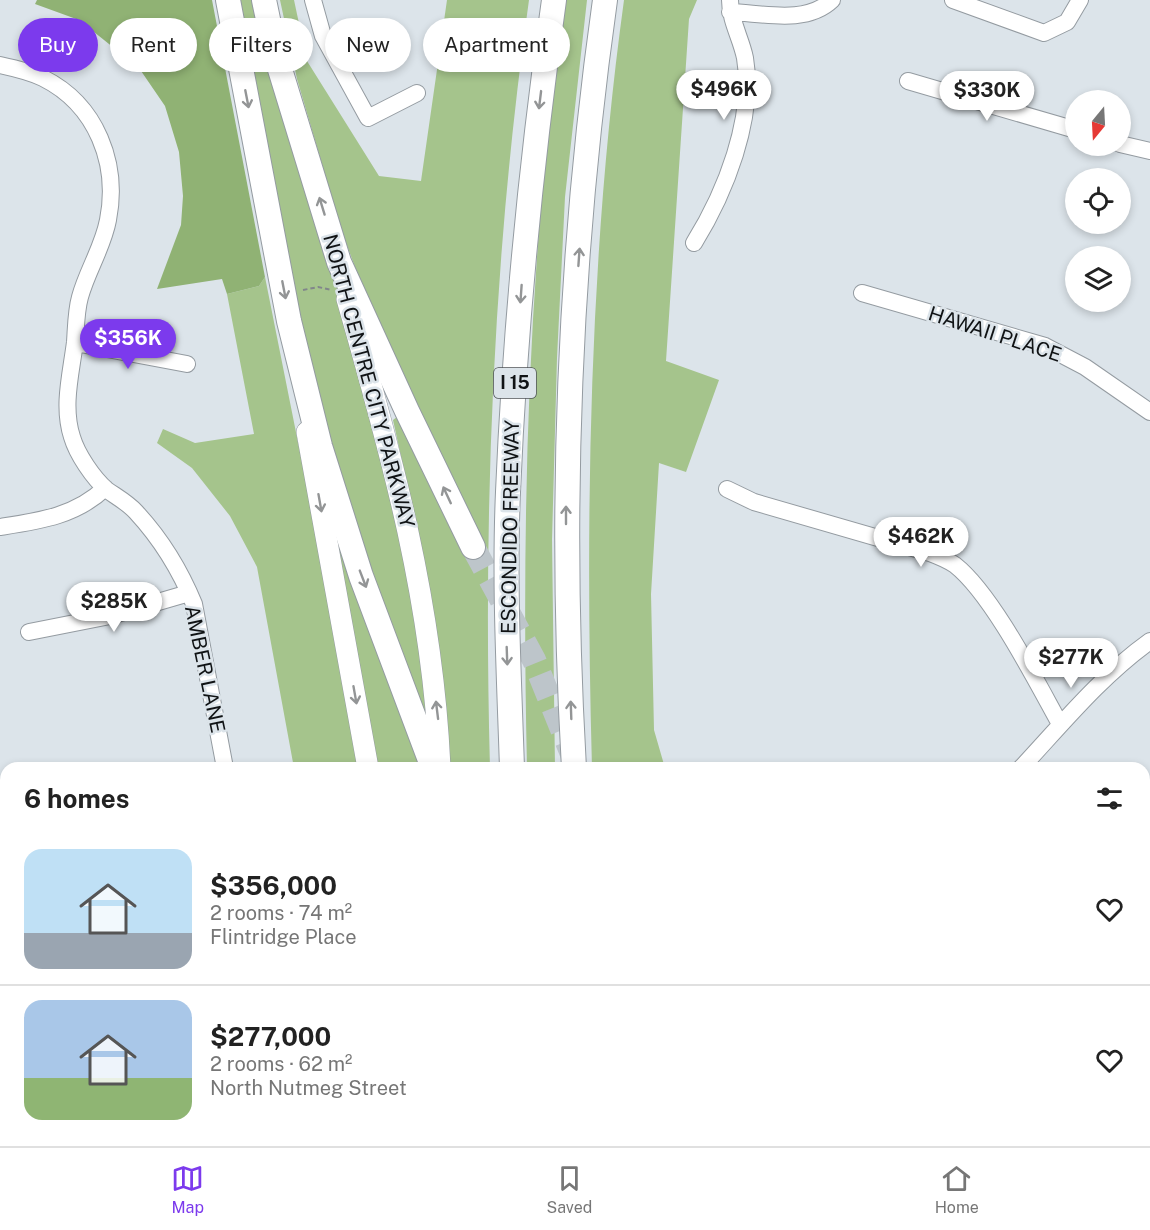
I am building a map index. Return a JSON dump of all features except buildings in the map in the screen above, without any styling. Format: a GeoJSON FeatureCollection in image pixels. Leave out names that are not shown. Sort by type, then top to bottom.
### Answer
{"type":"FeatureCollection","features":[{"type":"Feature","properties":{"kind":"highway"},"geometry":{"type":"LineString","coordinates":[[228,0],[289,321],[338,505],[431,762]]}},
{"type":"Feature","properties":{"kind":"highway","name":"NORTH CENTRE CITY PARKWAY"},"geometry":{"type":"LineString","coordinates":[[264,0],[275,53],[339,261]]}},
{"type":"Feature","properties":{"kind":"highway","name":"ESCONDIDO FREEWAY"},"geometry":{"type":"LineString","coordinates":[[512,762],[506,625],[508,493],[531,177],[554,0]]}},
{"type":"Feature","properties":{"kind":"highway"},"geometry":{"type":"LineString","coordinates":[[573,762],[566,589],[567,421],[590,116],[605,0]]}},
{"type":"Feature","properties":{"kind":"highway"},"geometry":{"type":"LineString","coordinates":[[339,261],[407,411],[473,547]]}},
{"type":"Feature","properties":{"kind":"main road","name":"NORTH CENTRE CITY PARKWAY"},"geometry":{"type":"LineString","coordinates":[[339,261],[398,482],[424,602],[438,720],[440,762]]}},
{"type":"Feature","properties":{"kind":"main road"},"geometry":{"type":"LineString","coordinates":[[289,321],[299,390],[367,762]]}},
{"type":"Feature","properties":{"kind":"street"},"geometry":{"type":"LineString","coordinates":[[315,0],[323,36],[369,118],[417,93]]}},
{"type":"Feature","properties":{"kind":"street"},"geometry":{"type":"LineString","coordinates":[[694,243],[716,207],[740,132],[746,91],[745,58],[730,6],[793,16],[814,11],[832,0]]}},
{"type":"Feature","properties":{"kind":"street"},"geometry":{"type":"LineString","coordinates":[[953,0],[1044,33],[1067,22],[1080,0]]}},
{"type":"Feature","properties":{"kind":"street","name":"AMBER LANE"},"geometry":{"type":"LineString","coordinates":[[0,64],[42,77],[62,89],[84,110],[103,141],[113,186],[111,205],[108,223],[79,298],[67,395],[68,422],[73,440],[105,488],[135,510],[169,553],[189,593],[194,604],[224,762]]}},
{"type":"Feature","properties":{"kind":"street"},"geometry":{"type":"LineString","coordinates":[[908,81],[1065,127]]}},
{"type":"Feature","properties":{"kind":"street"},"geometry":{"type":"LineString","coordinates":[[1131,147],[1150,151]]}},
{"type":"Feature","properties":{"kind":"street","name":"HAWAII PLACE"},"geometry":{"type":"LineString","coordinates":[[862,293],[1045,346],[1085,367],[1150,412]]}},
{"type":"Feature","properties":{"kind":"street"},"geometry":{"type":"LineString","coordinates":[[75,343],[187,364]]}},
{"type":"Feature","properties":{"kind":"street"},"geometry":{"type":"LineString","coordinates":[[0,527],[50,520],[92,500],[105,488]]}},
{"type":"Feature","properties":{"kind":"street"},"geometry":{"type":"LineString","coordinates":[[727,489],[754,502],[930,553],[954,564],[974,583],[1014,643],[1060,724]]}},
{"type":"Feature","properties":{"kind":"street"},"geometry":{"type":"LineString","coordinates":[[29,632],[110,616],[189,593]]}},
{"type":"Feature","properties":{"kind":"street"},"geometry":{"type":"LineString","coordinates":[[1032,762],[1060,724],[1130,656],[1150,641]]}},
{"type":"Feature","properties":{"kind":"path"},"geometry":{"type":"LineString","coordinates":[[298,295],[304,288],[318,286],[330,289],[338,294],[351,312]]}},
{"type":"Feature","properties":{"kind":"green space"},"geometry":{"type":"Polygon","coordinates":[[[37,0],[212,0],[215,18],[209,18],[209,72],[226,72],[265,277],[259,286],[227,294],[222,279],[157,289],[181,225],[183,196],[179,152],[165,106],[142,72],[197,72],[197,18],[110,18],[110,45],[98,35],[98,18],[74,18],[35,4],[37,0]]]}},
{"type":"Feature","properties":{"kind":"green space"},"geometry":{"type":"Polygon","coordinates":[[[238,0],[256,0],[261,18],[241,18],[238,0]]]}},
{"type":"Feature","properties":{"kind":"green space"},"geometry":{"type":"Polygon","coordinates":[[[280,0],[294,0],[298,18],[284,18],[280,0]]]}},
{"type":"Feature","properties":{"kind":"green space"},"geometry":{"type":"Polygon","coordinates":[[[447,0],[529,0],[527,18],[444,18],[447,0]]]}},
{"type":"Feature","properties":{"kind":"green space"},"geometry":{"type":"Polygon","coordinates":[[[565,0],[587,0],[565,197],[557,358],[552,540],[555,762],[527,762],[525,571],[528,440],[540,213],[556,72],[570,72],[570,18],[563,18],[565,0]]]}},
{"type":"Feature","properties":{"kind":"green space"},"geometry":{"type":"Polygon","coordinates":[[[624,0],[697,0],[689,19],[666,361],[719,380],[686,472],[659,463],[651,594],[654,730],[663,762],[592,762],[589,576],[592,383],[603,191],[624,0]]]}},
{"type":"Feature","properties":{"kind":"green space"},"geometry":{"type":"Polygon","coordinates":[[[313,71],[379,176],[421,181],[437,72],[520,72],[507,191],[493,383],[488,576],[490,762],[446,762],[435,630],[427,575],[393,420],[397,417],[368,302],[342,232],[295,72],[313,71]]]}},
{"type":"Feature","properties":{"kind":"green space"},"geometry":{"type":"Polygon","coordinates":[[[252,72],[276,72],[322,238],[354,339],[407,552],[433,762],[374,762],[336,548],[339,546],[343,549],[252,72]]]}},
{"type":"Feature","properties":{"kind":"green space"},"geometry":{"type":"Polygon","coordinates":[[[265,277],[362,762],[293,762],[257,567],[230,516],[192,468],[157,443],[163,429],[195,443],[254,434],[227,294],[259,286],[265,277]]]}},
{"type":"Feature","properties":{"kind":"tunnel"},"geometry":{"type":"LineString","coordinates":[[473,547],[534,660],[572,754]]}}]}
